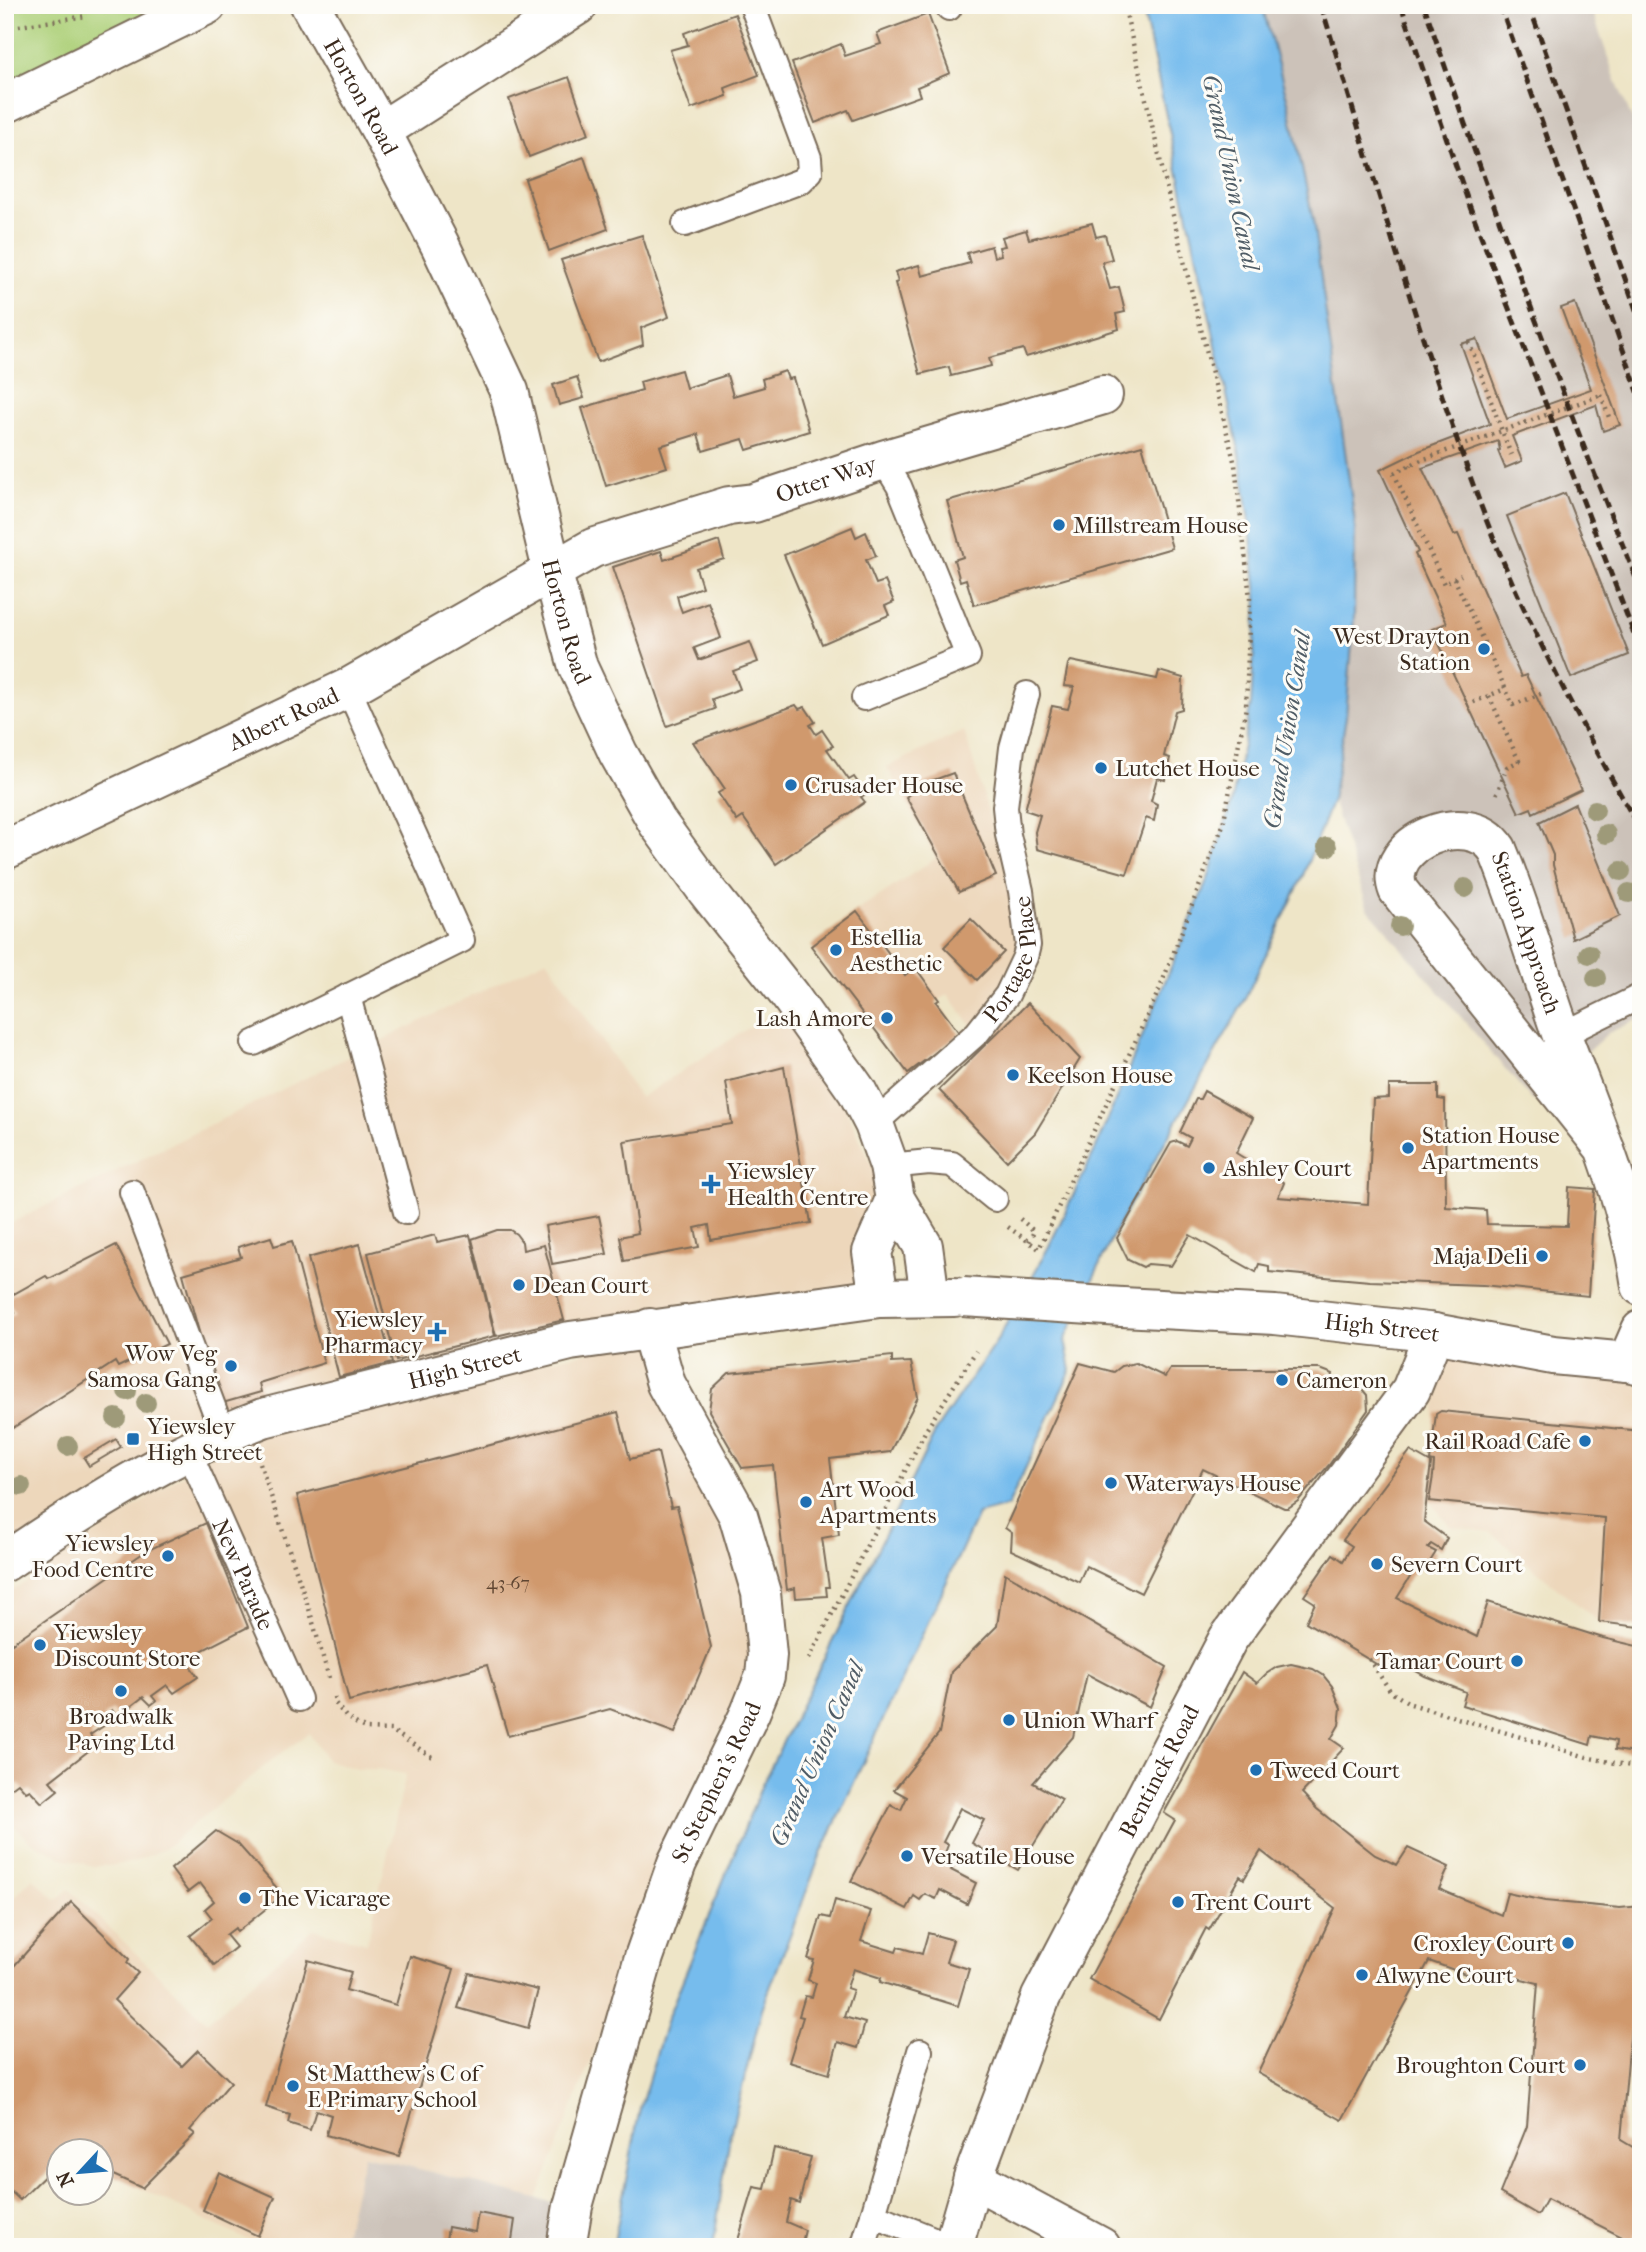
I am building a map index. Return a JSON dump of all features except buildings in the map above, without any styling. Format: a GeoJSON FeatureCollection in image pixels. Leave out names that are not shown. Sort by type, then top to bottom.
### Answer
{"type":"FeatureCollection","features":[{"type":"Feature","properties":{"kind":"street"},"geometry":{"type":"LineString","coordinates":[[5,104],[207,5]]}},
{"type":"Feature","properties":{"kind":"street","name":"Horton Road"},"geometry":{"type":"LineString","coordinates":[[310,5],[381,131],[440,245],[509,391],[578,667],[636,787],[657,822],[707,891],[790,996],[850,1080],[874,1124],[892,1183],[947,1297]]}},
{"type":"Feature","properties":{"kind":"street"},"geometry":{"type":"LineString","coordinates":[[381,131],[578,5]]}},
{"type":"Feature","properties":{"kind":"street","name":"Otter Way"},"geometry":{"type":"LineString","coordinates":[[552,570],[593,548],[729,506],[754,503],[883,460],[1103,395]]}},
{"type":"Feature","properties":{"kind":"street","name":"Albert Road"},"geometry":{"type":"LineString","coordinates":[[5,850],[348,688],[552,570]]}},
{"type":"Feature","properties":{"kind":"street","name":"Station Approach"},"geometry":{"type":"LineString","coordinates":[[1605,1149],[1458,962],[1401,895],[1395,883],[1396,868],[1401,857],[1416,845],[1448,830],[1469,829],[1481,833],[1493,844],[1505,870],[1605,1149],[1623,1206],[1641,1286]]}},
{"type":"Feature","properties":{"kind":"street"},"geometry":{"type":"LineString","coordinates":[[879,1297],[872,1252],[892,1183]]}},
{"type":"Feature","properties":{"kind":"street","name":"High Street"},"geometry":{"type":"LineString","coordinates":[[5,1562],[60,1524],[188,1450],[263,1418],[570,1341],[879,1297],[947,1297],[1275,1315],[1434,1333],[1553,1355],[1636,1352]]}},
{"type":"Feature","properties":{"kind":"street","name":"St Stephen's Road"},"geometry":{"type":"LineString","coordinates":[[566,2247],[573,2206],[645,1956],[677,1863],[750,1713],[765,1676],[767,1655],[761,1593],[738,1515],[666,1384],[650,1328]]}},
{"type":"Feature","properties":{"kind":"street","name":"Bentinck Road"},"geometry":{"type":"LineString","coordinates":[[953,2247],[974,2178],[1041,1997],[1228,1639],[1411,1390],[1434,1333]]}},
{"type":"Feature","properties":{"kind":"street"},"geometry":{"type":"LineString","coordinates":[[974,2178],[1101,2247]]}},
{"type":"Feature","properties":{"kind":"lane"},"geometry":{"type":"LineString","coordinates":[[685,224],[801,181],[810,172],[809,158],[752,5]]}},
{"type":"Feature","properties":{"kind":"lane"},"geometry":{"type":"LineString","coordinates":[[864,698],[968,656],[899,486],[883,460]]}},
{"type":"Feature","properties":{"kind":"lane"},"geometry":{"type":"LineString","coordinates":[[254,1044],[462,940],[348,688]]}},
{"type":"Feature","properties":{"kind":"lane","name":"Portage Place"},"geometry":{"type":"LineString","coordinates":[[874,1124],[976,1033],[1007,995],[1025,957],[1028,945],[1021,891],[1008,835],[1005,807],[1012,748],[1027,694]]}},
{"type":"Feature","properties":{"kind":"lane"},"geometry":{"type":"LineString","coordinates":[[348,996],[406,1212]]}},
{"type":"Feature","properties":{"kind":"lane"},"geometry":{"type":"LineString","coordinates":[[1562,1035],[1641,996]]}},
{"type":"Feature","properties":{"kind":"lane"},"geometry":{"type":"LineString","coordinates":[[892,1183],[929,1162],[952,1164],[995,1199]]}},
{"type":"Feature","properties":{"kind":"lane"},"geometry":{"type":"LineString","coordinates":[[132,1192],[235,1429]]}},
{"type":"Feature","properties":{"kind":"lane","name":"New Parade"},"geometry":{"type":"LineString","coordinates":[[188,1450],[299,1699]]}},
{"type":"Feature","properties":{"kind":"lane"},"geometry":{"type":"LineString","coordinates":[[863,2247],[920,2052]]}},
{"type":"Feature","properties":{"kind":"lane"},"geometry":{"type":"LineString","coordinates":[[873,2215],[953,2247]]}},
{"type":"Feature","properties":{"kind":"path"},"geometry":{"type":"LineString","coordinates":[[1029,1242],[1039,1249],[1160,988],[1223,825],[1246,707],[1250,598],[1235,465],[1124,5]]}},
{"type":"Feature","properties":{"kind":"path"},"geometry":{"type":"LineString","coordinates":[[5,28],[94,15]]}},
{"type":"Feature","properties":{"kind":"path"},"geometry":{"type":"LineString","coordinates":[[1469,342],[1511,455]]}},
{"type":"Feature","properties":{"kind":"path"},"geometry":{"type":"LineString","coordinates":[[1461,575],[1444,584],[1394,472],[1411,468],[1601,395],[1610,420]]}},
{"type":"Feature","properties":{"kind":"path"},"geometry":{"type":"LineString","coordinates":[[1454,578],[1513,705],[1543,693]]}},
{"type":"Feature","properties":{"kind":"path"},"geometry":{"type":"LineString","coordinates":[[1467,705],[1505,689]]}},
{"type":"Feature","properties":{"kind":"path"},"geometry":{"type":"LineString","coordinates":[[1489,696],[1520,761],[1507,767]]}},
{"type":"Feature","properties":{"kind":"path"},"geometry":{"type":"LineString","coordinates":[[806,1664],[926,1430],[976,1351]]}},
{"type":"Feature","properties":{"kind":"path"},"geometry":{"type":"LineString","coordinates":[[235,1429],[310,1612],[330,1683]]}},
{"type":"Feature","properties":{"kind":"path"},"geometry":{"type":"LineString","coordinates":[[1369,1659],[1391,1692],[1411,1704],[1590,1758],[1641,1768]]}},
{"type":"Feature","properties":{"kind":"path"},"geometry":{"type":"LineString","coordinates":[[333,1693],[335,1703],[347,1718],[366,1729],[391,1730],[435,1759]]}},
{"type":"Feature","properties":{"kind":"shaded area"},"geometry":{"type":"Polygon","coordinates":[[[1262,5],[1590,5],[1615,78],[1641,140],[1641,1018],[1608,1033],[1533,1101],[1368,909],[1332,800],[1346,717],[1354,618],[1355,523],[1313,220],[1288,102],[1262,5]]]}},
{"type":"Feature","properties":{"kind":"shaded area"},"geometry":{"type":"Polygon","coordinates":[[[964,731],[1028,945],[977,1033],[948,994],[883,1041],[811,946],[857,911],[936,858],[887,767],[964,731]]]}},
{"type":"Feature","properties":{"kind":"shaded area"},"geometry":{"type":"Polygon","coordinates":[[[547,959],[640,1098],[795,998],[887,1198],[868,1284],[260,1413],[5,1581],[5,1226],[547,959]]]}},
{"type":"Feature","properties":{"kind":"shaded area"},"geometry":{"type":"Polygon","coordinates":[[[649,1339],[733,1515],[757,1655],[657,1860],[610,2010],[537,2199],[365,2155],[341,2247],[278,2247],[245,2239],[116,2177],[116,2136],[46,2136],[46,2174],[20,2200],[5,2186],[5,1906],[33,1878],[56,1900],[69,1889],[207,2022],[313,1929],[367,1943],[406,1774],[378,1769],[357,1769],[327,1760],[309,1733],[165,1848],[133,1862],[94,1866],[66,1859],[30,1841],[5,1818],[5,1596],[206,1458],[263,1423],[649,1339]]]}},
{"type":"Feature","properties":{"kind":"shaded area"},"geometry":{"type":"Polygon","coordinates":[[[1442,1341],[1641,1372],[1641,1612],[1638,1627],[1599,1622],[1490,1532],[1452,1527],[1429,1501],[1434,1462],[1430,1461],[1442,1341]]]}},
{"type":"Feature","properties":{"kind":"shaded area"},"geometry":{"type":"Polygon","coordinates":[[[364,2155],[573,2206],[566,2247],[341,2247],[364,2155]]]}},
{"type":"Feature","properties":{"kind":"green space"},"geometry":{"type":"Polygon","coordinates":[[[5,5],[174,5],[5,89],[5,5]]]}},
{"type":"Feature","properties":{"kind":"water","name":"Grand Union Canal"},"geometry":{"type":"Polygon","coordinates":[[[1142,5],[1262,5],[1288,102],[1313,220],[1355,523],[1354,618],[1346,717],[1332,800],[1302,878],[1243,1003],[1114,1233],[1065,1340],[1071,1370],[1008,1506],[978,1514],[820,1856],[762,2009],[730,2135],[713,2247],[613,2247],[640,2108],[667,2019],[762,1785],[936,1430],[998,1339],[1049,1246],[1094,1152],[1209,876],[1232,801],[1251,704],[1257,597],[1249,515],[1239,451],[1142,5]]]}},
{"type":"Feature","properties":{"kind":"railway"},"geometry":{"type":"LineString","coordinates":[[1321,5],[1419,324],[1484,514],[1537,635],[1641,831]]}},
{"type":"Feature","properties":{"kind":"railway"},"geometry":{"type":"LineString","coordinates":[[1401,5],[1470,207],[1641,652]]}},
{"type":"Feature","properties":{"kind":"railway"},"geometry":{"type":"LineString","coordinates":[[1424,5],[1528,299],[1641,590]]}},
{"type":"Feature","properties":{"kind":"railway"},"geometry":{"type":"LineString","coordinates":[[1500,5],[1641,400]]}},
{"type":"Feature","properties":{"kind":"railway"},"geometry":{"type":"LineString","coordinates":[[1529,5],[1641,324]]}},
{"type":"Feature","properties":{"kind":"place","name":"Millstream House"},"geometry":{"type":"Point","coordinates":[1059,525]}},
{"type":"Feature","properties":{"kind":"place","name":"West Drayton Station"},"geometry":{"type":"Point","coordinates":[1484,649]}},
{"type":"Feature","properties":{"kind":"place","name":"Lutchet House"},"geometry":{"type":"Point","coordinates":[1101,768]}},
{"type":"Feature","properties":{"kind":"place","name":"Crusader House"},"geometry":{"type":"Point","coordinates":[791,785]}},
{"type":"Feature","properties":{"kind":"place","name":"Estellia Aesthetic"},"geometry":{"type":"Point","coordinates":[836,950]}},
{"type":"Feature","properties":{"kind":"place","name":"Lash Amore"},"geometry":{"type":"Point","coordinates":[887,1018]}},
{"type":"Feature","properties":{"kind":"place","name":"Keelson House"},"geometry":{"type":"Point","coordinates":[1013,1075]}},
{"type":"Feature","properties":{"kind":"place","name":"Station House Apartments"},"geometry":{"type":"Point","coordinates":[1408,1148]}},
{"type":"Feature","properties":{"kind":"place","name":"Ashley Court"},"geometry":{"type":"Point","coordinates":[1209,1168]}},
{"type":"Feature","properties":{"kind":"place","name":"Yiewsley Health Centre"},"geometry":{"type":"Point","coordinates":[711,1184]}},
{"type":"Feature","properties":{"kind":"place","name":"Maja Deli"},"geometry":{"type":"Point","coordinates":[1542,1256]}},
{"type":"Feature","properties":{"kind":"place","name":"Dean Court"},"geometry":{"type":"Point","coordinates":[519,1285]}},
{"type":"Feature","properties":{"kind":"place","name":"Yiewsley Pharmacy"},"geometry":{"type":"Point","coordinates":[437,1332]}},
{"type":"Feature","properties":{"kind":"place","name":"Wow Veg Samosa Gang"},"geometry":{"type":"Point","coordinates":[231,1366]}},
{"type":"Feature","properties":{"kind":"place","name":"Cameron"},"geometry":{"type":"Point","coordinates":[1282,1380]}},
{"type":"Feature","properties":{"kind":"place","name":"Yiewsley High Street"},"geometry":{"type":"Point","coordinates":[133,1439]}},
{"type":"Feature","properties":{"kind":"place","name":"Rail Road Cafe"},"geometry":{"type":"Point","coordinates":[1585,1441]}},
{"type":"Feature","properties":{"kind":"place","name":"Waterways House"},"geometry":{"type":"Point","coordinates":[1111,1483]}},
{"type":"Feature","properties":{"kind":"place","name":"Art Wood Apartments"},"geometry":{"type":"Point","coordinates":[806,1502]}},
{"type":"Feature","properties":{"kind":"place","name":"Yiewsley Food Centre"},"geometry":{"type":"Point","coordinates":[168,1556]}},
{"type":"Feature","properties":{"kind":"place","name":"Severn Court"},"geometry":{"type":"Point","coordinates":[1377,1564]}},
{"type":"Feature","properties":{"kind":"place","name":"Yiewsley Discount Store"},"geometry":{"type":"Point","coordinates":[40,1645]}},
{"type":"Feature","properties":{"kind":"place","name":"Tamar Court"},"geometry":{"type":"Point","coordinates":[1517,1661]}},
{"type":"Feature","properties":{"kind":"place","name":"Broadwalk Paving Ltd"},"geometry":{"type":"Point","coordinates":[121,1691]}},
{"type":"Feature","properties":{"kind":"place","name":"Union Wharf"},"geometry":{"type":"Point","coordinates":[1009,1720]}},
{"type":"Feature","properties":{"kind":"place","name":"Tweed Court"},"geometry":{"type":"Point","coordinates":[1256,1770]}},
{"type":"Feature","properties":{"kind":"place","name":"Versatile House"},"geometry":{"type":"Point","coordinates":[907,1856]}},
{"type":"Feature","properties":{"kind":"place","name":"The Vicarage"},"geometry":{"type":"Point","coordinates":[245,1898]}},
{"type":"Feature","properties":{"kind":"place","name":"Trent Court"},"geometry":{"type":"Point","coordinates":[1178,1902]}},
{"type":"Feature","properties":{"kind":"place","name":"Croxley Court"},"geometry":{"type":"Point","coordinates":[1568,1943]}},
{"type":"Feature","properties":{"kind":"place","name":"Alwyne Court"},"geometry":{"type":"Point","coordinates":[1362,1975]}},
{"type":"Feature","properties":{"kind":"place","name":"Broughton Court"},"geometry":{"type":"Point","coordinates":[1580,2065]}},
{"type":"Feature","properties":{"kind":"place","name":"St Matthew's C of E Primary School"},"geometry":{"type":"Point","coordinates":[293,2086]}}]}
